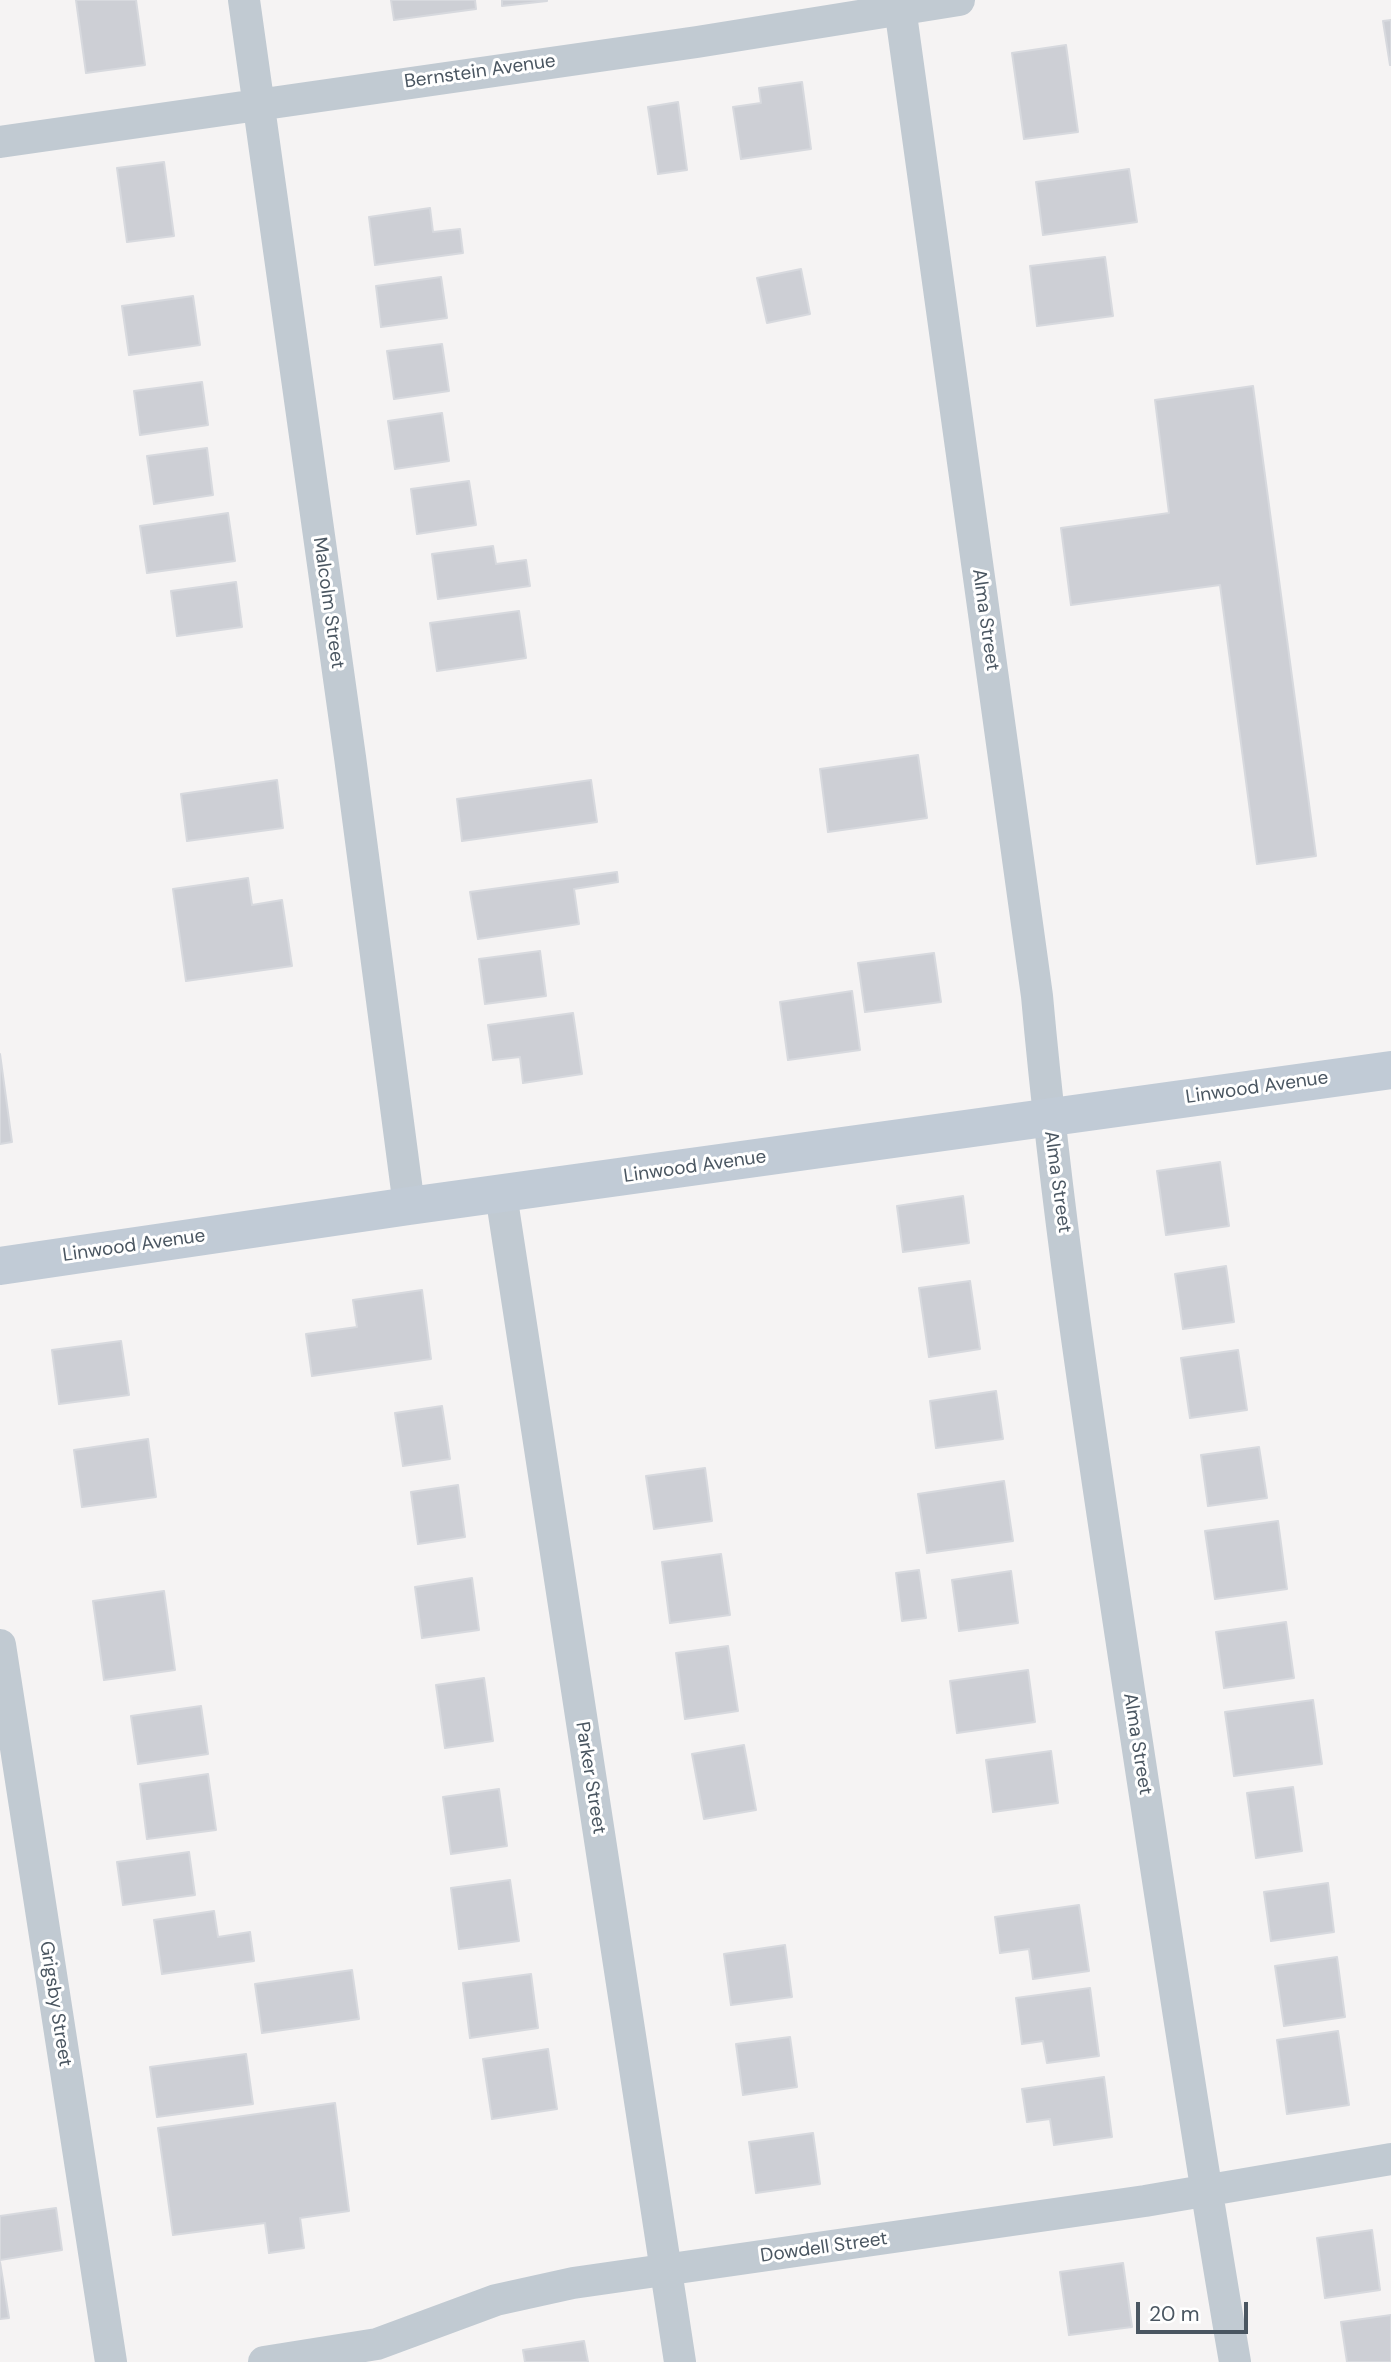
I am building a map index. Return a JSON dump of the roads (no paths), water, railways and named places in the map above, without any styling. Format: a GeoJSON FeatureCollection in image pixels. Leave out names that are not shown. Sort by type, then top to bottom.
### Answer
{"type":"FeatureCollection","features":[{"type":"Feature","properties":{"kind":"main road","name":"Linwood Avenue"},"geometry":{"type":"LineString","coordinates":[[0,1266],[409,1206],[1391,1070]]}},
{"type":"Feature","properties":{"kind":"street","name":"Malcolm Street"},"geometry":{"type":"LineString","coordinates":[[244,0],[350,757],[409,1206]]}},
{"type":"Feature","properties":{"kind":"street","name":"Bernstein Avenue"},"geometry":{"type":"LineString","coordinates":[[0,142],[697,42],[899,4],[959,0]]}},
{"type":"Feature","properties":{"kind":"street","name":"Alma Street"},"geometry":{"type":"LineString","coordinates":[[899,4],[1037,996],[1048,1118],[1094,1459],[1205,2190],[1235,2362]]}},
{"type":"Feature","properties":{"kind":"street","name":"Parker Street"},"geometry":{"type":"LineString","coordinates":[[501,1194],[680,2362]]}},
{"type":"Feature","properties":{"kind":"street","name":"Grigsby Street"},"geometry":{"type":"LineString","coordinates":[[0,1645],[111,2362]]}},
{"type":"Feature","properties":{"kind":"street","name":"Dowdell Street"},"geometry":{"type":"LineString","coordinates":[[264,2362],[377,2344],[496,2300],[573,2283],[1145,2202],[1391,2158]]}}]}
